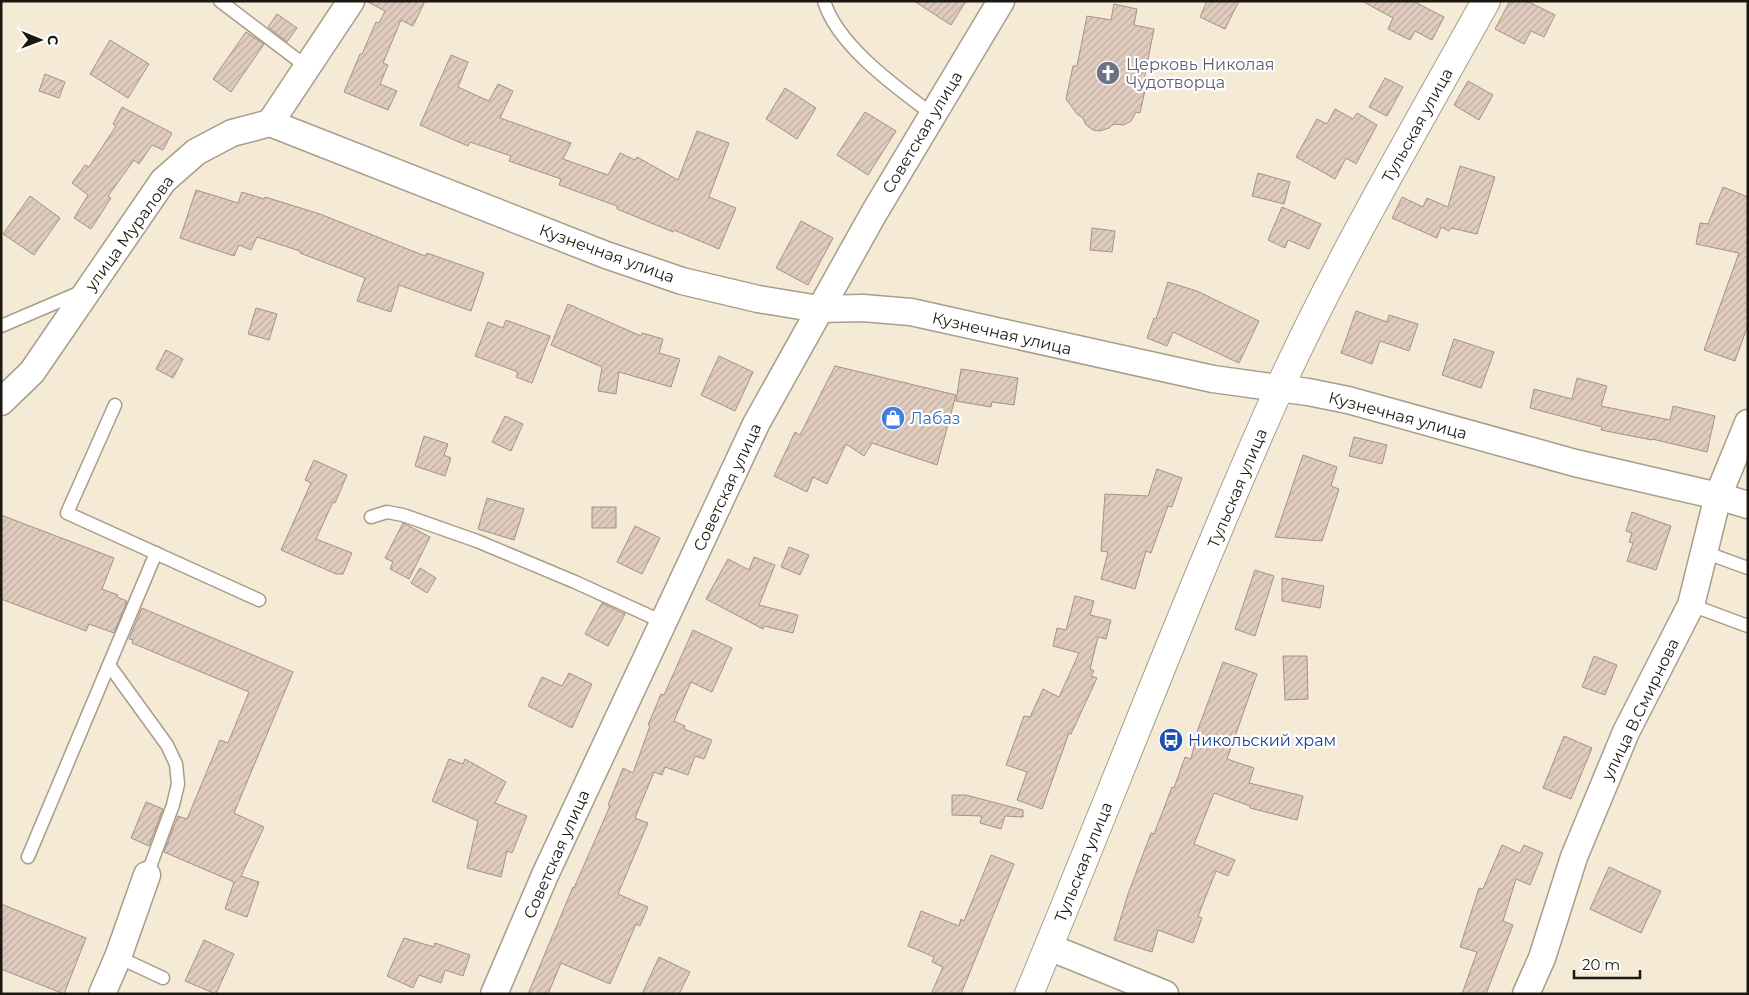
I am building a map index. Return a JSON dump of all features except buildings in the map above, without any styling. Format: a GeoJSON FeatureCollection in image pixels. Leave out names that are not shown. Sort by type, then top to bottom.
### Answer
{"type":"FeatureCollection","features":[{"type":"Feature","properties":{"kind":"main road","name":"Тульская улица"},"geometry":{"type":"LineString","coordinates":[[1029,994],[1178,628],[1280,388],[1331,281],[1486,1]]}},
{"type":"Feature","properties":{"kind":"street"},"geometry":{"type":"LineString","coordinates":[[270,123],[351,1]]}},
{"type":"Feature","properties":{"kind":"street","name":"Советская улица"},"geometry":{"type":"LineString","coordinates":[[494,994],[545,875],[756,424],[819,309],[1000,1]]}},
{"type":"Feature","properties":{"kind":"street","name":"Кузнечная улица"},"geometry":{"type":"LineString","coordinates":[[270,123],[606,255],[682,281],[758,299],[819,309],[863,308],[911,312],[1213,379],[1308,392],[1348,400],[1575,463],[1718,496],[1748,505]]}},
{"type":"Feature","properties":{"kind":"street","name":"улица Муралова"},"geometry":{"type":"LineString","coordinates":[[1,402],[32,372],[163,181],[196,152],[232,133],[270,123]]}},
{"type":"Feature","properties":{"kind":"street","name":"улица В.Смирнова"},"geometry":{"type":"LineString","coordinates":[[1526,994],[1542,958],[1574,857],[1626,732],[1691,605],[1718,496],[1748,423]]}},
{"type":"Feature","properties":{"kind":"street"},"geometry":{"type":"LineString","coordinates":[[102,994],[118,957],[147,874]]}},
{"type":"Feature","properties":{"kind":"street"},"geometry":{"type":"LineString","coordinates":[[1049,947],[1165,994]]}},
{"type":"Feature","properties":{"kind":"lane"},"geometry":{"type":"LineString","coordinates":[[220,1],[307,67]]}},
{"type":"Feature","properties":{"kind":"lane"},"geometry":{"type":"LineString","coordinates":[[824,1],[839,32],[886,79],[932,114]]}},
{"type":"Feature","properties":{"kind":"lane"},"geometry":{"type":"LineString","coordinates":[[1,326],[88,289]]}},
{"type":"Feature","properties":{"kind":"lane"},"geometry":{"type":"LineString","coordinates":[[115,405],[67,513],[259,600]]}},
{"type":"Feature","properties":{"kind":"lane"},"geometry":{"type":"LineString","coordinates":[[371,517],[387,512],[403,515],[477,540],[576,582],[663,622]]}},
{"type":"Feature","properties":{"kind":"lane"},"geometry":{"type":"LineString","coordinates":[[1704,552],[1748,568]]}},
{"type":"Feature","properties":{"kind":"lane"},"geometry":{"type":"LineString","coordinates":[[28,857],[156,553]]}},
{"type":"Feature","properties":{"kind":"lane"},"geometry":{"type":"LineString","coordinates":[[1691,605],[1748,626]]}},
{"type":"Feature","properties":{"kind":"lane"},"geometry":{"type":"LineString","coordinates":[[109,665],[167,745],[176,764],[178,784],[173,805],[147,874]]}},
{"type":"Feature","properties":{"kind":"lane"},"geometry":{"type":"LineString","coordinates":[[118,957],[163,978]]}},
{"type":"Feature","properties":{"kind":"place","name":"Церковь Николая Чудотворца"},"geometry":{"type":"Point","coordinates":[1108,73]}},
{"type":"Feature","properties":{"kind":"place","name":"Лабаз"},"geometry":{"type":"Point","coordinates":[893,418]}},
{"type":"Feature","properties":{"kind":"place","name":"Никольский храм"},"geometry":{"type":"Point","coordinates":[1171,740]}}]}
